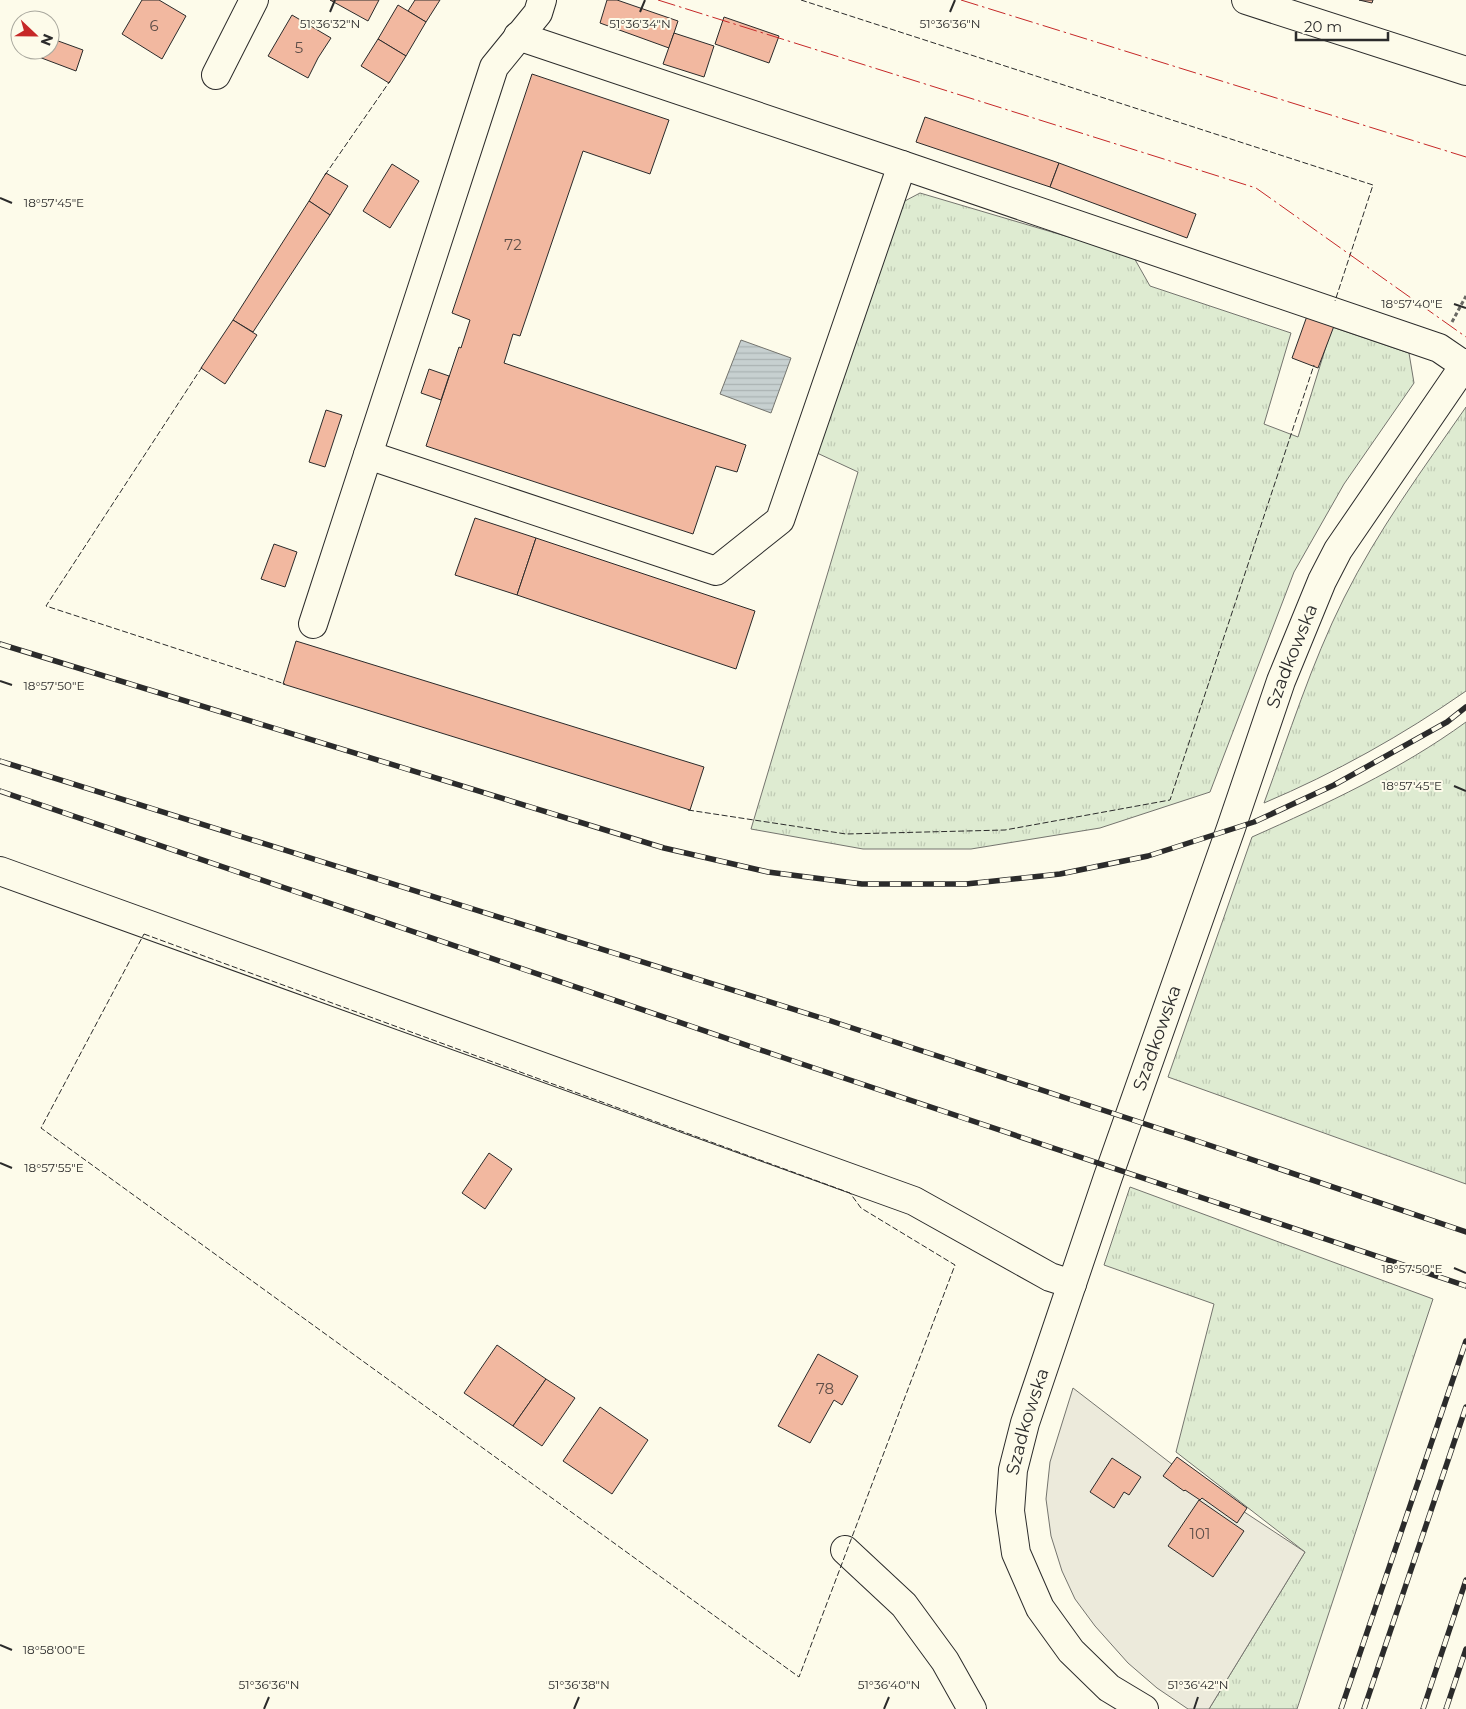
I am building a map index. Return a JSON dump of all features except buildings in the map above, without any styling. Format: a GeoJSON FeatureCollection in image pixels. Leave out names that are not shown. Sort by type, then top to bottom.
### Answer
{"type":"FeatureCollection","features":[{"type":"Feature","properties":{"kind":"street"},"geometry":{"type":"LineString","coordinates":[[216,75],[254,0]]}},
{"type":"Feature","properties":{"kind":"street"},"geometry":{"type":"LineString","coordinates":[[313,624],[494,67],[538,14],[542,0]]}},
{"type":"Feature","properties":{"kind":"street"},"geometry":{"type":"LineString","coordinates":[[1246,0],[1466,71]]}},
{"type":"Feature","properties":{"kind":"street"},"geometry":{"type":"LineString","coordinates":[[518,36],[1439,348],[1465,364]]}},
{"type":"Feature","properties":{"kind":"street"},"geometry":{"type":"LineString","coordinates":[[368,455],[716,570],[780,520],[902,165]]}},
{"type":"Feature","properties":{"kind":"street","name":"Szadkowska"},"geometry":{"type":"LineString","coordinates":[[1144,1709],[1109,1688],[1071,1651],[1040,1608],[1016,1554],[1010,1511],[1013,1470],[1026,1423],[1072,1284],[1281,681],[1322,581],[1338,550],[1465,364]]}},
{"type":"Feature","properties":{"kind":"street"},"geometry":{"type":"LineString","coordinates":[[0,871],[914,1201],[1050,1277],[1072,1284]]}},
{"type":"Feature","properties":{"kind":"street"},"geometry":{"type":"LineString","coordinates":[[844,1550],[904,1605],[945,1661],[972,1709]]}},
{"type":"Feature","properties":{"kind":"green space"},"geometry":{"type":"Polygon","coordinates":[[[920,193],[1133,256],[1150,286],[1291,333],[1264,424],[1298,437],[1332,327],[1409,353],[1414,383],[1344,484],[1294,572],[1210,792],[1100,828],[971,849],[863,849],[751,829],[858,472],[817,453],[901,203],[920,193]]]}},
{"type":"Feature","properties":{"kind":"green space"},"geometry":{"type":"Polygon","coordinates":[[[1466,407],[1466,691],[1418,723],[1343,766],[1264,803],[1321,648],[1344,598],[1386,524],[1466,407]]]}},
{"type":"Feature","properties":{"kind":"green space"},"geometry":{"type":"Polygon","coordinates":[[[1466,722],[1466,1184],[1168,1077],[1252,837],[1335,799],[1389,771],[1466,722]]]}},
{"type":"Feature","properties":{"kind":"green space"},"geometry":{"type":"Polygon","coordinates":[[[1130,1187],[1433,1299],[1297,1709],[1209,1709],[1305,1552],[1176,1452],[1214,1304],[1104,1265],[1130,1187]]]}},
{"type":"Feature","properties":{"kind":"shaded area"},"geometry":{"type":"Polygon","coordinates":[[[741,340],[791,358],[771,413],[720,394],[741,340]]]}},
{"type":"Feature","properties":{"kind":"shaded area"},"geometry":{"type":"Polygon","coordinates":[[[1073,1388],[1173,1465],[1305,1552],[1209,1709],[1188,1709],[1157,1688],[1128,1663],[1095,1626],[1075,1599],[1062,1571],[1051,1536],[1046,1499],[1050,1462],[1073,1388]]]}},
{"type":"Feature","properties":{"kind":"railway"},"geometry":{"type":"LineString","coordinates":[[0,644],[664,848],[768,872],[862,884],[966,884],[1060,874],[1148,856],[1254,822],[1334,785],[1447,722],[1466,707]]}},
{"type":"Feature","properties":{"kind":"railway"},"geometry":{"type":"LineString","coordinates":[[0,761],[828,1020],[1188,1138],[1466,1232]]}},
{"type":"Feature","properties":{"kind":"railway"},"geometry":{"type":"LineString","coordinates":[[0,791],[802,1064],[1466,1286]]}},
{"type":"Feature","properties":{"kind":"railway"},"geometry":{"type":"LineString","coordinates":[[1341,1709],[1466,1341]]}},
{"type":"Feature","properties":{"kind":"railway"},"geometry":{"type":"LineString","coordinates":[[1364,1709],[1466,1407]]}},
{"type":"Feature","properties":{"kind":"railway"},"geometry":{"type":"LineString","coordinates":[[1423,1709],[1466,1580]]}},
{"type":"Feature","properties":{"kind":"railway"},"geometry":{"type":"LineString","coordinates":[[1446,1709],[1466,1649]]}},
{"type":"Feature","properties":{"kind":"fence"},"geometry":{"type":"LineString","coordinates":[[801,0],[1373,185],[1335,301]]}},
{"type":"Feature","properties":{"kind":"fence"},"geometry":{"type":"LineString","coordinates":[[325,175],[390,81]]}},
{"type":"Feature","properties":{"kind":"fence"},"geometry":{"type":"LineString","coordinates":[[688,810],[846,834],[1005,830],[1170,800],[1314,365]]}},
{"type":"Feature","properties":{"kind":"fence"},"geometry":{"type":"LineString","coordinates":[[202,367],[46,606],[285,684]]}},
{"type":"Feature","properties":{"kind":"fence"},"geometry":{"type":"LineString","coordinates":[[144,934],[850,1193],[861,1208],[955,1265],[799,1677],[41,1128],[144,934]]}},
{"type":"Feature","properties":{"kind":"power"},"geometry":{"type":"LineString","coordinates":[[658,0],[1256,188],[1466,337]]}},
{"type":"Feature","properties":{"kind":"power"},"geometry":{"type":"LineString","coordinates":[[961,0],[1466,157]]}}]}
